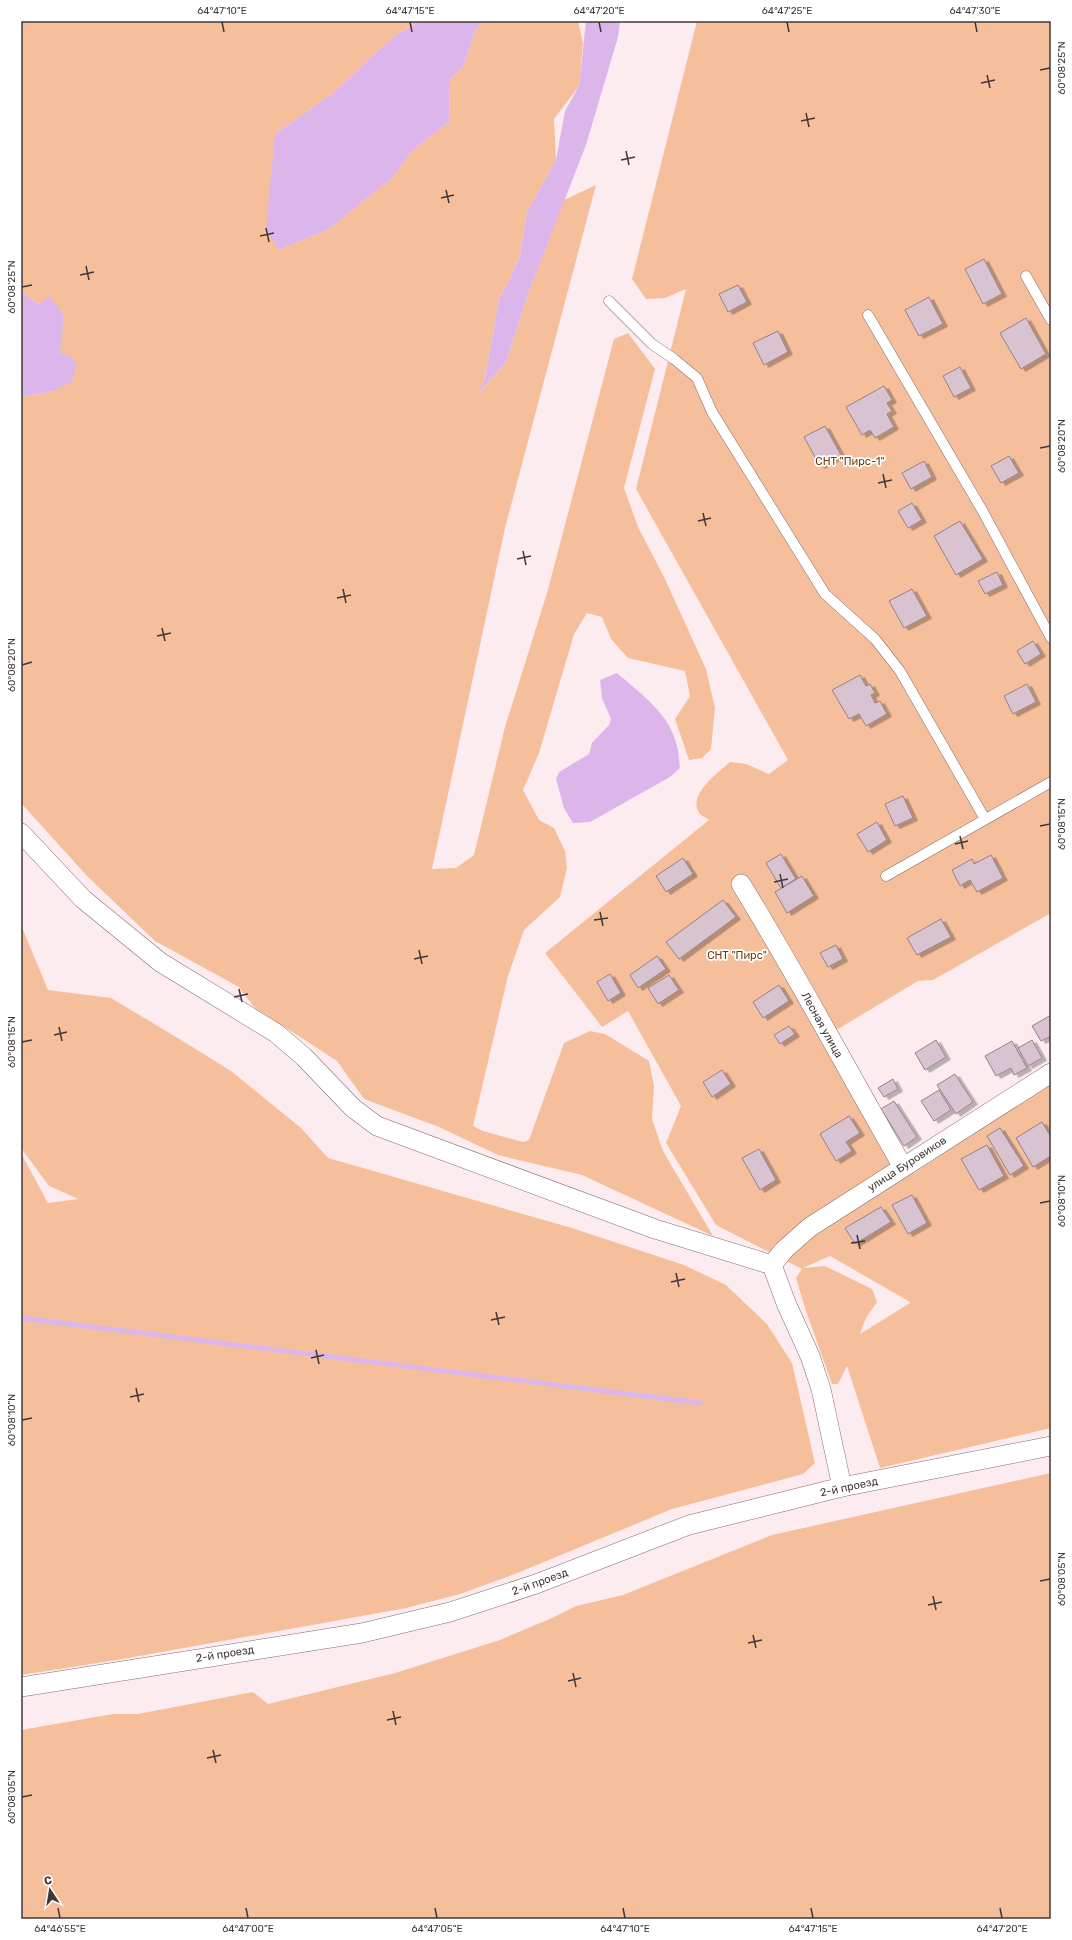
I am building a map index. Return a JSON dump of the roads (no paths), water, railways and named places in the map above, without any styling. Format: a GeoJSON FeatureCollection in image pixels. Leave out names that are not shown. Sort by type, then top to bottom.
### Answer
{"type":"FeatureCollection","features":[{"type":"Feature","properties":{"kind":"street"},"geometry":{"type":"LineString","coordinates":[[21,833],[83,899],[160,962],[276,1033],[304,1057],[353,1108],[377,1126],[655,1229],[772,1265],[786,1303],[810,1356],[821,1388],[842,1487]]}},
{"type":"Feature","properties":{"kind":"street","name":"Лесная улица"},"geometry":{"type":"LineString","coordinates":[[741,884],[782,951],[830,1041],[903,1167]]}},
{"type":"Feature","properties":{"kind":"street","name":"улица Буровиков"},"geometry":{"type":"LineString","coordinates":[[772,1265],[784,1250],[810,1227],[1051,1073]]}},
{"type":"Feature","properties":{"kind":"street","name":"2-й проезд"},"geometry":{"type":"LineString","coordinates":[[21,1687],[362,1633],[384,1628],[450,1612],[536,1584],[689,1525],[842,1487],[1051,1446]]}},
{"type":"Feature","properties":{"kind":"lane"},"geometry":{"type":"LineString","coordinates":[[1026,276],[1051,320]]}},
{"type":"Feature","properties":{"kind":"lane"},"geometry":{"type":"LineString","coordinates":[[609,301],[652,344],[674,359],[697,378],[712,412],[826,594],[875,639],[900,671],[985,819]]}},
{"type":"Feature","properties":{"kind":"lane"},"geometry":{"type":"LineString","coordinates":[[868,315],[982,510],[1051,638]]}},
{"type":"Feature","properties":{"kind":"lane"},"geometry":{"type":"LineString","coordinates":[[886,876],[1051,782]]}},
{"type":"Feature","properties":{"kind":"waterway"},"geometry":{"type":"LineString","coordinates":[[21,1318],[700,1403]]}},
{"type":"Feature","properties":{"kind":"park label","name":"СНТ \"Пирс-1\""},"geometry":{"type":"Point","coordinates":[850,461]}},
{"type":"Feature","properties":{"kind":"park label","name":"СНТ \"Пирс\""},"geometry":{"type":"Point","coordinates":[737,955]}}]}
